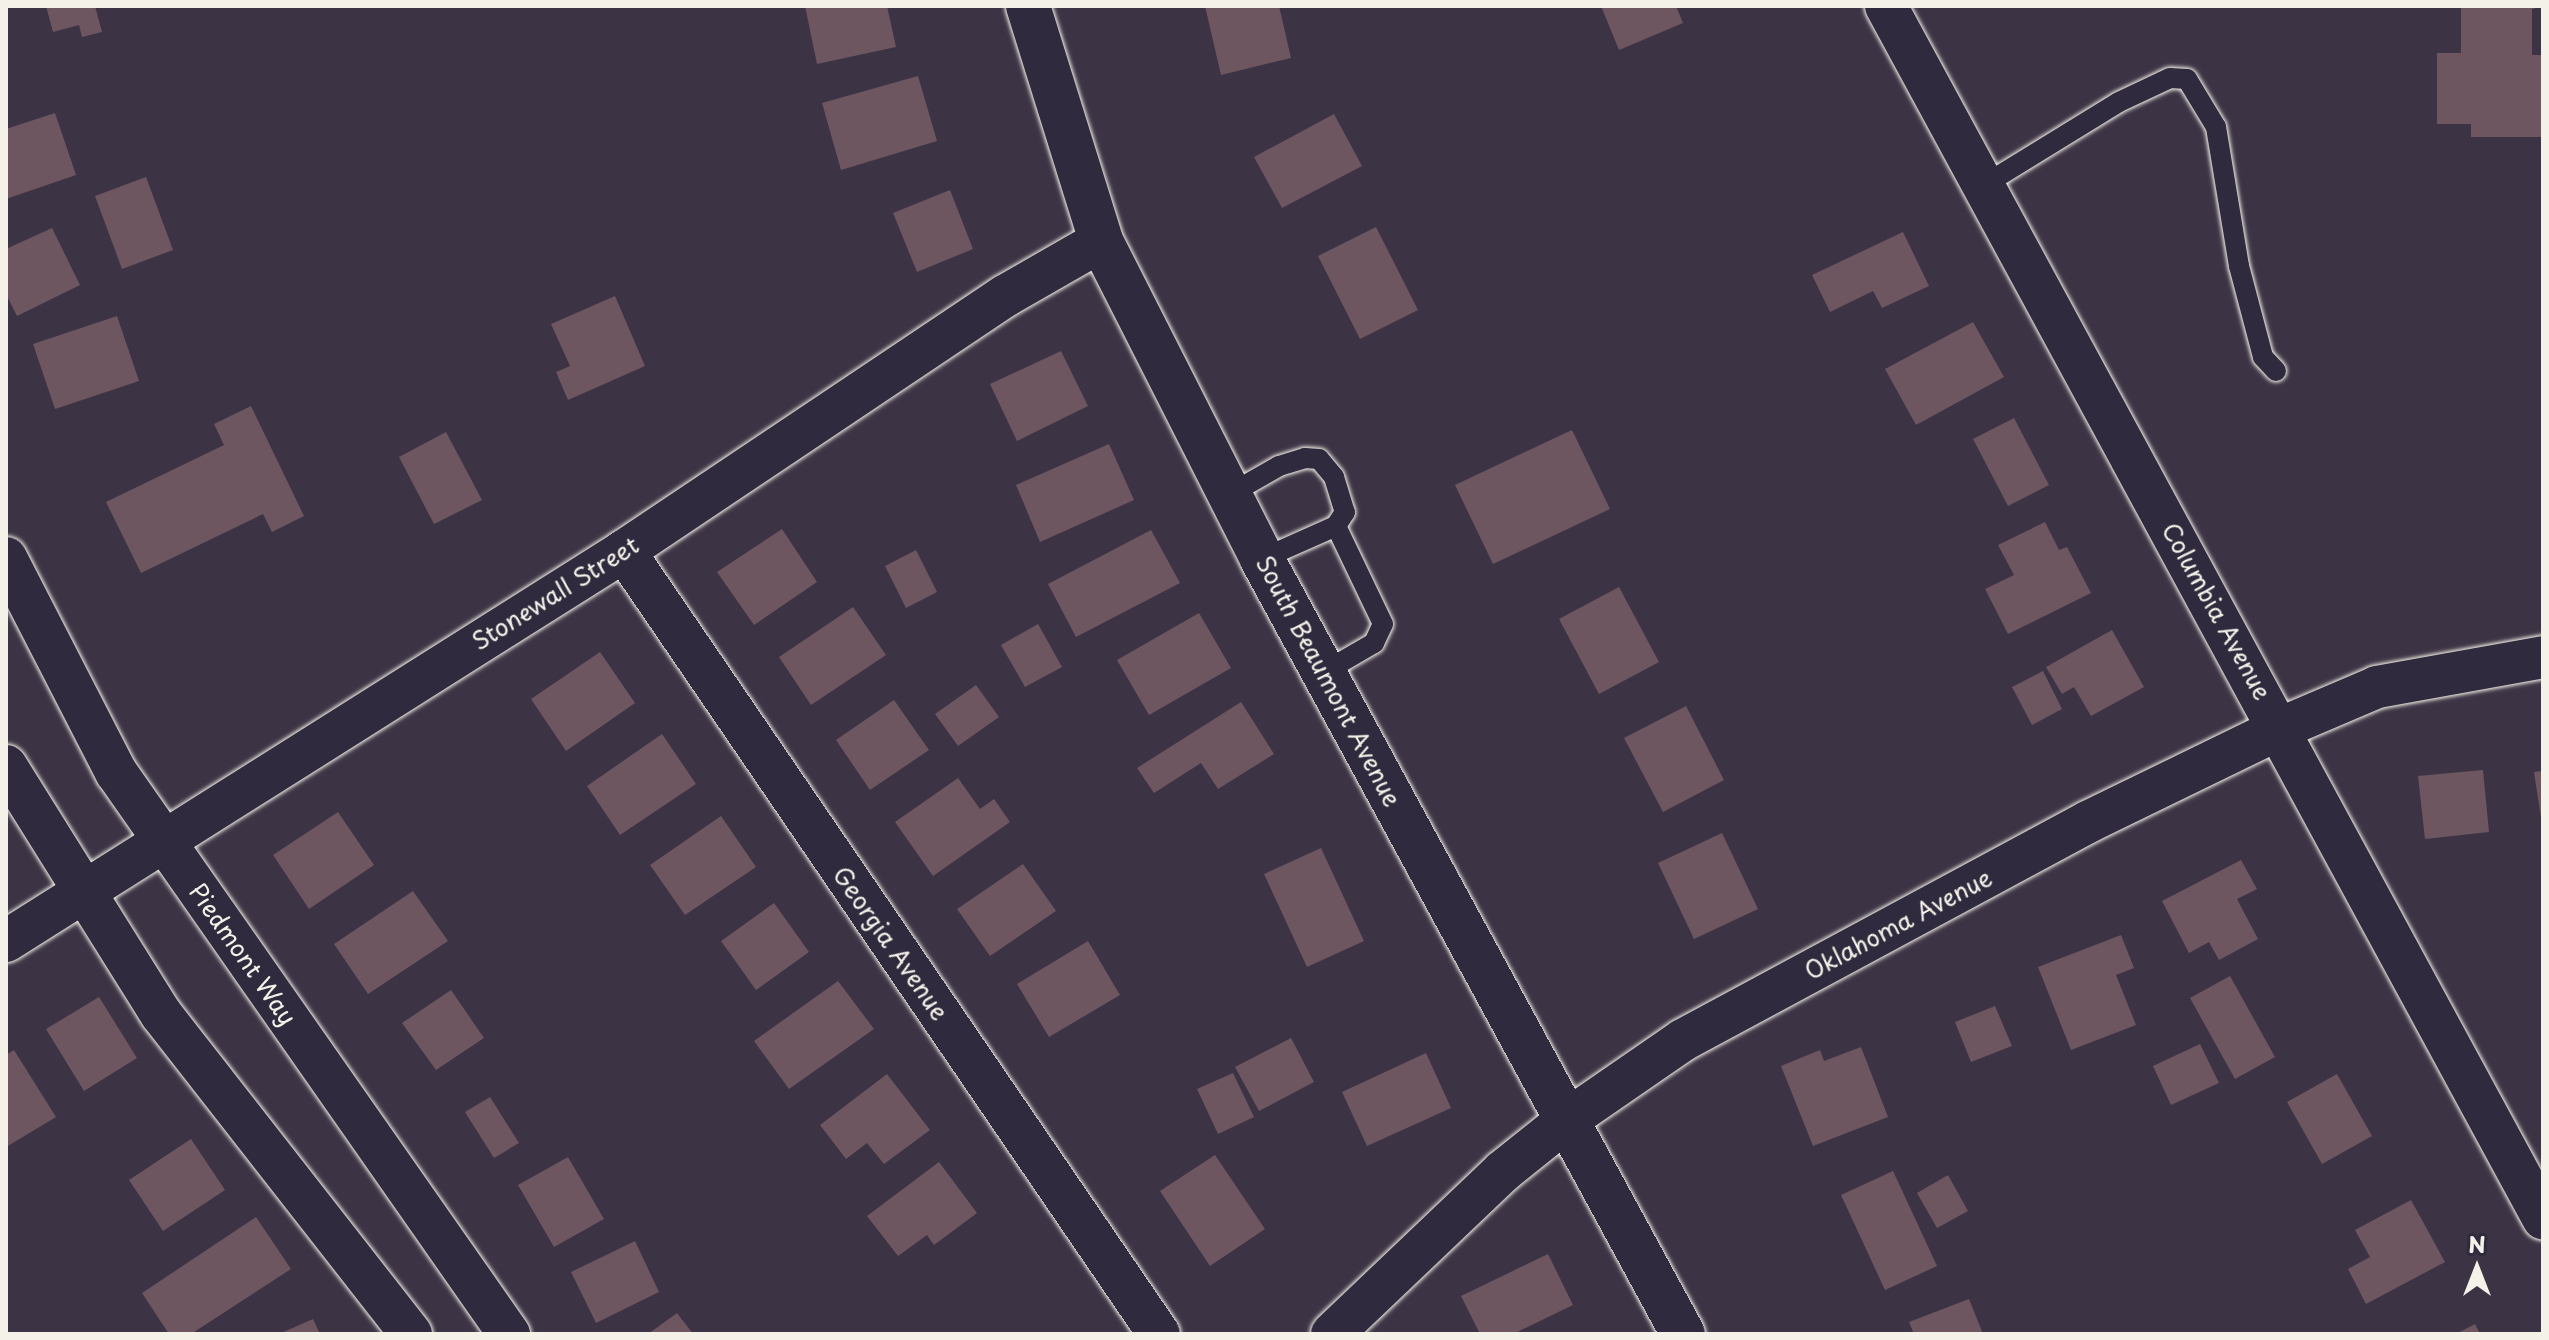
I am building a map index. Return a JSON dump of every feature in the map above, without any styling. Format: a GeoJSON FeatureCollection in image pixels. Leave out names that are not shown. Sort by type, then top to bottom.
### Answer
{"type":"FeatureCollection","features":[{"type":"Feature","properties":{"kind":"street","name":"South Beaumont Avenue"},"geometry":{"type":"LineString","coordinates":[[1028,6],[1101,241],[1262,559],[1683,1334]]}},
{"type":"Feature","properties":{"kind":"street","name":"Columbia Avenue"},"geometry":{"type":"LineString","coordinates":[[1886,6],[2281,728],[2543,1218]]}},
{"type":"Feature","properties":{"kind":"street","name":"Stonewall Street"},"geometry":{"type":"LineString","coordinates":[[6,941],[82,891],[165,844],[624,551],[1005,296],[1101,241]]}},
{"type":"Feature","properties":{"kind":"street","name":"Georgia Avenue"},"geometry":{"type":"LineString","coordinates":[[624,551],[1159,1334]]}},
{"type":"Feature","properties":{"kind":"street","name":"Piedmont Way"},"geometry":{"type":"LineString","coordinates":[[6,558],[116,772],[509,1334]]}},
{"type":"Feature","properties":{"kind":"street","name":"Oklahoma Avenue"},"geometry":{"type":"LineString","coordinates":[[1332,1334],[1412,1254],[1567,1120],[1683,1040],[2088,822],[2281,728],[2377,687],[2543,657]]}},
{"type":"Feature","properties":{"kind":"street"},"geometry":{"type":"LineString","coordinates":[[6,766],[161,1014],[411,1334]]}},
{"type":"Feature","properties":{"kind":"lane"},"geometry":{"type":"LineString","coordinates":[[1984,185],[2119,102],[2170,78],[2187,79],[2216,127],[2239,266],[2263,357],[2276,371]]}},
{"type":"Feature","properties":{"kind":"lane"},"geometry":{"type":"LineString","coordinates":[[1230,494],[1279,466],[1319,459],[1343,499],[1345,512],[1336,526],[1262,559]]}},
{"type":"Feature","properties":{"kind":"lane"},"geometry":{"type":"LineString","coordinates":[[1324,672],[1374,643],[1383,624],[1336,526]]}},
{"type":"Feature","properties":{"kind":"building"},"geometry":{"type":"Polygon","coordinates":[[[46,6],[95,6],[102,32],[82,37],[79,25],[53,32],[46,6]]]}},
{"type":"Feature","properties":{"kind":"building"},"geometry":{"type":"Polygon","coordinates":[[[805,6],[887,6],[896,47],[817,64],[805,6]]]}},
{"type":"Feature","properties":{"kind":"building"},"geometry":{"type":"Polygon","coordinates":[[[1205,6],[1279,6],[1291,58],[1221,75],[1205,6]]]}},
{"type":"Feature","properties":{"kind":"building"},"geometry":{"type":"Polygon","coordinates":[[[1601,6],[1676,6],[1683,23],[1619,50],[1601,6]]]}},
{"type":"Feature","properties":{"kind":"building"},"geometry":{"type":"Polygon","coordinates":[[[2461,6],[2543,6],[2532,9],[2532,55],[2543,55],[2543,137],[2471,137],[2471,124],[2437,124],[2437,53],[2461,53],[2461,6]]]}},
{"type":"Feature","properties":{"kind":"building"},"geometry":{"type":"Polygon","coordinates":[[[918,76],[937,141],[841,170],[822,103],[918,76]]]}},
{"type":"Feature","properties":{"kind":"building"},"geometry":{"type":"Polygon","coordinates":[[[55,113],[76,175],[6,199],[6,129],[55,113]]]}},
{"type":"Feature","properties":{"kind":"building"},"geometry":{"type":"Polygon","coordinates":[[[1334,114],[1362,166],[1282,208],[1254,157],[1334,114]]]}},
{"type":"Feature","properties":{"kind":"building"},"geometry":{"type":"Polygon","coordinates":[[[146,177],[173,250],[122,269],[95,196],[146,177]]]}},
{"type":"Feature","properties":{"kind":"building"},"geometry":{"type":"Polygon","coordinates":[[[950,190],[973,249],[917,272],[893,213],[950,190]]]}},
{"type":"Feature","properties":{"kind":"building"},"geometry":{"type":"Polygon","coordinates":[[[1376,227],[1418,310],[1360,339],[1318,256],[1376,227]]]}},
{"type":"Feature","properties":{"kind":"building"},"geometry":{"type":"Polygon","coordinates":[[[52,228],[80,285],[17,316],[6,294],[6,249],[52,228]]]}},
{"type":"Feature","properties":{"kind":"building"},"geometry":{"type":"Polygon","coordinates":[[[1903,232],[1929,286],[1882,308],[1873,291],[1830,312],[1812,275],[1903,232]]]}},
{"type":"Feature","properties":{"kind":"building"},"geometry":{"type":"Polygon","coordinates":[[[615,296],[645,366],[568,400],[556,372],[570,366],[551,324],[615,296]]]}},
{"type":"Feature","properties":{"kind":"building"},"geometry":{"type":"Polygon","coordinates":[[[117,316],[139,381],[55,409],[33,344],[117,316]]]}},
{"type":"Feature","properties":{"kind":"building"},"geometry":{"type":"Polygon","coordinates":[[[1973,322],[2004,377],[1916,425],[1885,369],[1973,322]]]}},
{"type":"Feature","properties":{"kind":"building"},"geometry":{"type":"Polygon","coordinates":[[[1061,351],[1088,406],[1017,441],[990,384],[1061,351]]]}},
{"type":"Feature","properties":{"kind":"building"},"geometry":{"type":"Polygon","coordinates":[[[251,406],[304,516],[272,532],[263,514],[141,573],[106,502],[224,445],[214,424],[251,406]]]}},
{"type":"Feature","properties":{"kind":"building"},"geometry":{"type":"Polygon","coordinates":[[[2014,418],[2049,485],[2008,506],[1973,439],[2014,418]]]}},
{"type":"Feature","properties":{"kind":"building"},"geometry":{"type":"Polygon","coordinates":[[[1572,430],[1610,509],[1493,564],[1455,485],[1572,430]]]}},
{"type":"Feature","properties":{"kind":"building"},"geometry":{"type":"Polygon","coordinates":[[[446,432],[482,500],[434,524],[399,457],[446,432]]]}},
{"type":"Feature","properties":{"kind":"building"},"geometry":{"type":"Polygon","coordinates":[[[1109,444],[1134,500],[1040,542],[1016,485],[1109,444]]]}},
{"type":"Feature","properties":{"kind":"building"},"geometry":{"type":"Polygon","coordinates":[[[2045,522],[2059,550],[2067,547],[2091,593],[2008,634],[1985,589],[2014,575],[1998,545],[2045,522]]]}},
{"type":"Feature","properties":{"kind":"building"},"geometry":{"type":"Polygon","coordinates":[[[782,529],[817,582],[754,625],[717,572],[782,529]]]}},
{"type":"Feature","properties":{"kind":"building"},"geometry":{"type":"Polygon","coordinates":[[[1151,530],[1180,583],[1076,637],[1048,584],[1151,530]]]}},
{"type":"Feature","properties":{"kind":"building"},"geometry":{"type":"Polygon","coordinates":[[[916,550],[937,592],[906,608],[885,566],[916,550]]]}},
{"type":"Feature","properties":{"kind":"building"},"geometry":{"type":"Polygon","coordinates":[[[1619,587],[1659,662],[1599,694],[1559,619],[1619,587]]]}},
{"type":"Feature","properties":{"kind":"building"},"geometry":{"type":"Polygon","coordinates":[[[853,607],[886,655],[811,705],[779,657],[853,607]]]}},
{"type":"Feature","properties":{"kind":"building"},"geometry":{"type":"Polygon","coordinates":[[[1199,613],[1231,668],[1149,715],[1117,660],[1199,613]]]}},
{"type":"Feature","properties":{"kind":"building"},"geometry":{"type":"Polygon","coordinates":[[[1038,624],[1062,667],[1025,687],[1001,645],[1038,624]]]}},
{"type":"Feature","properties":{"kind":"building"},"geometry":{"type":"Polygon","coordinates":[[[2112,630],[2144,687],[2091,716],[2074,687],[2062,694],[2046,667],[2112,630]]]}},
{"type":"Feature","properties":{"kind":"building"},"geometry":{"type":"Polygon","coordinates":[[[600,652],[635,703],[566,751],[531,699],[600,652]]]}},
{"type":"Feature","properties":{"kind":"building"},"geometry":{"type":"Polygon","coordinates":[[[2043,671],[2062,709],[2032,725],[2012,687],[2043,671]]]}},
{"type":"Feature","properties":{"kind":"building"},"geometry":{"type":"Polygon","coordinates":[[[976,685],[999,717],[958,746],[935,714],[976,685]]]}},
{"type":"Feature","properties":{"kind":"building"},"geometry":{"type":"Polygon","coordinates":[[[894,700],[929,750],[870,790],[836,740],[894,700]]]}},
{"type":"Feature","properties":{"kind":"building"},"geometry":{"type":"Polygon","coordinates":[[[1241,702],[1274,754],[1218,789],[1201,763],[1154,793],[1137,768],[1241,702]]]}},
{"type":"Feature","properties":{"kind":"building"},"geometry":{"type":"Polygon","coordinates":[[[1686,706],[1724,780],[1663,812],[1624,738],[1686,706]]]}},
{"type":"Feature","properties":{"kind":"building"},"geometry":{"type":"Polygon","coordinates":[[[662,734],[696,784],[620,835],[587,786],[662,734]]]}},
{"type":"Feature","properties":{"kind":"building"},"geometry":{"type":"Polygon","coordinates":[[[2483,770],[2489,832],[2425,839],[2418,776],[2483,770]]]}},
{"type":"Feature","properties":{"kind":"building"},"geometry":{"type":"Polygon","coordinates":[[[2543,771],[2543,818],[2541,818],[2534,772],[2543,771]]]}},
{"type":"Feature","properties":{"kind":"building"},"geometry":{"type":"Polygon","coordinates":[[[958,778],[980,809],[994,799],[1010,822],[933,876],[895,822],[958,778]]]}},
{"type":"Feature","properties":{"kind":"building"},"geometry":{"type":"Polygon","coordinates":[[[338,812],[374,865],[309,909],[273,855],[338,812]]]}},
{"type":"Feature","properties":{"kind":"building"},"geometry":{"type":"Polygon","coordinates":[[[721,816],[756,867],[685,915],[650,865],[721,816]]]}},
{"type":"Feature","properties":{"kind":"building"},"geometry":{"type":"Polygon","coordinates":[[[1722,833],[1758,909],[1694,939],[1658,863],[1722,833]]]}},
{"type":"Feature","properties":{"kind":"building"},"geometry":{"type":"Polygon","coordinates":[[[1321,848],[1364,941],[1307,967],[1264,874],[1321,848]]]}},
{"type":"Feature","properties":{"kind":"building"},"geometry":{"type":"Polygon","coordinates":[[[2241,860],[2257,889],[2237,899],[2258,939],[2219,960],[2209,942],[2189,953],[2162,901],[2241,860]]]}},
{"type":"Feature","properties":{"kind":"building"},"geometry":{"type":"Polygon","coordinates":[[[1023,864],[1056,911],[990,956],[957,909],[1023,864]]]}},
{"type":"Feature","properties":{"kind":"building"},"geometry":{"type":"Polygon","coordinates":[[[413,891],[448,941],[368,994],[334,944],[413,891]]]}},
{"type":"Feature","properties":{"kind":"building"},"geometry":{"type":"Polygon","coordinates":[[[774,903],[809,952],[756,990],[721,941],[774,903]]]}},
{"type":"Feature","properties":{"kind":"building"},"geometry":{"type":"Polygon","coordinates":[[[2121,935],[2134,968],[2116,975],[2136,1025],[2071,1050],[2038,967],[2121,935]]]}},
{"type":"Feature","properties":{"kind":"building"},"geometry":{"type":"Polygon","coordinates":[[[1088,941],[1120,995],[1049,1037],[1017,984],[1088,941]]]}},
{"type":"Feature","properties":{"kind":"building"},"geometry":{"type":"Polygon","coordinates":[[[2230,976],[2275,1057],[2235,1079],[2190,998],[2230,976]]]}},
{"type":"Feature","properties":{"kind":"building"},"geometry":{"type":"Polygon","coordinates":[[[838,981],[874,1029],[789,1089],[754,1041],[838,981]]]}},
{"type":"Feature","properties":{"kind":"building"},"geometry":{"type":"Polygon","coordinates":[[[451,990],[484,1038],[436,1070],[402,1023],[451,990]]]}},
{"type":"Feature","properties":{"kind":"building"},"geometry":{"type":"Polygon","coordinates":[[[99,997],[137,1058],[84,1091],[46,1029],[99,997]]]}},
{"type":"Feature","properties":{"kind":"building"},"geometry":{"type":"Polygon","coordinates":[[[1995,1006],[2012,1046],[1971,1062],[1955,1022],[1995,1006]]]}},
{"type":"Feature","properties":{"kind":"building"},"geometry":{"type":"Polygon","coordinates":[[[1291,1038],[1314,1082],[1259,1111],[1235,1067],[1291,1038]]]}},
{"type":"Feature","properties":{"kind":"building"},"geometry":{"type":"Polygon","coordinates":[[[2200,1044],[2219,1083],[2171,1105],[2153,1066],[2200,1044]]]}},
{"type":"Feature","properties":{"kind":"building"},"geometry":{"type":"Polygon","coordinates":[[[1861,1047],[1888,1117],[1813,1146],[1781,1066],[1820,1050],[1824,1061],[1861,1047]]]}},
{"type":"Feature","properties":{"kind":"building"},"geometry":{"type":"Polygon","coordinates":[[[14,1050],[56,1117],[6,1147],[6,1055],[14,1050]]]}},
{"type":"Feature","properties":{"kind":"building"},"geometry":{"type":"Polygon","coordinates":[[[1426,1053],[1451,1108],[1367,1146],[1342,1092],[1426,1053]]]}},
{"type":"Feature","properties":{"kind":"building"},"geometry":{"type":"Polygon","coordinates":[[[1233,1073],[1254,1117],[1218,1134],[1197,1089],[1233,1073]]]}},
{"type":"Feature","properties":{"kind":"building"},"geometry":{"type":"Polygon","coordinates":[[[887,1074],[930,1130],[884,1164],[867,1143],[846,1159],[820,1125],[887,1074]]]}},
{"type":"Feature","properties":{"kind":"building"},"geometry":{"type":"Polygon","coordinates":[[[2337,1074],[2372,1136],[2322,1164],[2287,1102],[2337,1074]]]}},
{"type":"Feature","properties":{"kind":"building"},"geometry":{"type":"Polygon","coordinates":[[[490,1097],[519,1143],[494,1158],[465,1112],[490,1097]]]}},
{"type":"Feature","properties":{"kind":"building"},"geometry":{"type":"Polygon","coordinates":[[[191,1139],[225,1190],[163,1231],[129,1180],[191,1139]]]}},
{"type":"Feature","properties":{"kind":"building"},"geometry":{"type":"Polygon","coordinates":[[[1215,1155],[1265,1229],[1210,1266],[1160,1191],[1215,1155]]]}},
{"type":"Feature","properties":{"kind":"building"},"geometry":{"type":"Polygon","coordinates":[[[568,1157],[604,1219],[554,1247],[518,1185],[568,1157]]]}},
{"type":"Feature","properties":{"kind":"building"},"geometry":{"type":"Polygon","coordinates":[[[939,1162],[977,1213],[934,1245],[927,1235],[898,1256],[867,1216],[939,1162]]]}},
{"type":"Feature","properties":{"kind":"building"},"geometry":{"type":"Polygon","coordinates":[[[1893,1171],[1937,1266],[1885,1290],[1841,1195],[1893,1171]]]}},
{"type":"Feature","properties":{"kind":"building"},"geometry":{"type":"Polygon","coordinates":[[[1948,1175],[1968,1211],[1937,1228],[1917,1193],[1948,1175]]]}},
{"type":"Feature","properties":{"kind":"building"},"geometry":{"type":"Polygon","coordinates":[[[2411,1200],[2445,1262],[2366,1304],[2348,1269],[2370,1257],[2355,1230],[2411,1200]]]}},
{"type":"Feature","properties":{"kind":"building"},"geometry":{"type":"Polygon","coordinates":[[[256,1217],[291,1269],[191,1334],[169,1334],[142,1293],[256,1217]]]}},
{"type":"Feature","properties":{"kind":"building"},"geometry":{"type":"Polygon","coordinates":[[[635,1241],[659,1292],[596,1323],[571,1272],[635,1241]]]}},
{"type":"Feature","properties":{"kind":"building"},"geometry":{"type":"Polygon","coordinates":[[[1548,1254],[1573,1305],[1513,1334],[1480,1334],[1461,1296],[1548,1254]]]}},
{"type":"Feature","properties":{"kind":"building"},"geometry":{"type":"Polygon","coordinates":[[[1969,1299],[1983,1334],[1914,1334],[1909,1322],[1969,1299]]]}},
{"type":"Feature","properties":{"kind":"building"},"geometry":{"type":"Polygon","coordinates":[[[677,1313],[693,1334],[648,1334],[677,1313]]]}},
{"type":"Feature","properties":{"kind":"building"},"geometry":{"type":"Polygon","coordinates":[[[313,1319],[320,1334],[279,1334],[313,1319]]]}},
{"type":"Feature","properties":{"kind":"building"},"geometry":{"type":"Polygon","coordinates":[[[2475,1324],[2480,1334],[2456,1334],[2475,1324]]]}}]}
